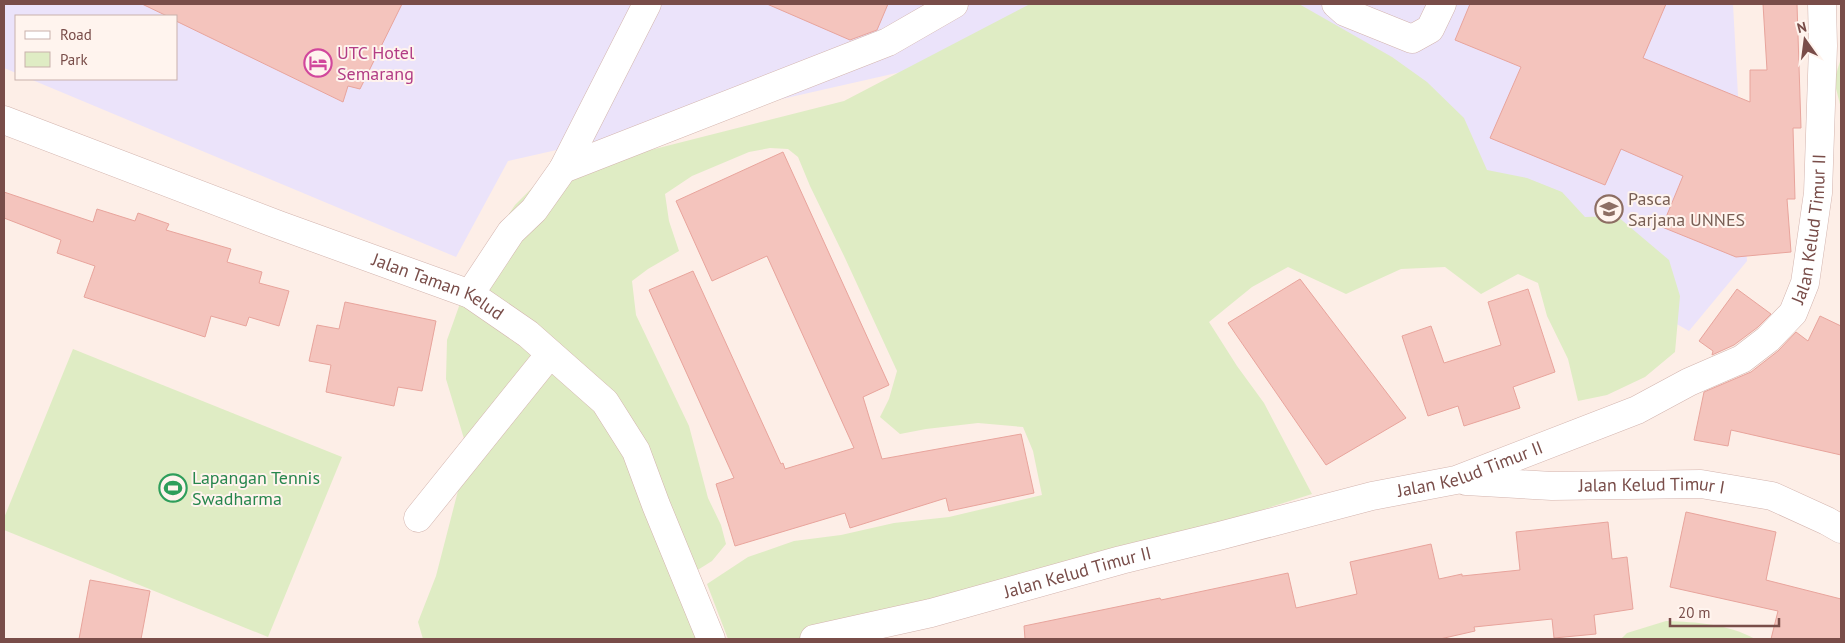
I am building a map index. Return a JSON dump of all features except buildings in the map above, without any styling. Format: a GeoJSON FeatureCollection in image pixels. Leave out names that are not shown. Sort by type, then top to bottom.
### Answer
{"type":"FeatureCollection","features":[{"type":"Feature","properties":{"kind":"street"},"geometry":{"type":"LineString","coordinates":[[470,294],[511,232],[534,210],[563,169],[647,4]]}},
{"type":"Feature","properties":{"kind":"street"},"geometry":{"type":"LineString","coordinates":[[563,169],[888,42],[954,4]]}},
{"type":"Feature","properties":{"kind":"street"},"geometry":{"type":"LineString","coordinates":[[1336,4],[1345,12],[1412,39],[1430,29],[1442,4]]}},
{"type":"Feature","properties":{"kind":"street","name":"Jalan Kelud Timur II"},"geometry":{"type":"LineString","coordinates":[[814,639],[931,612],[1121,560],[1372,496],[1456,480],[1637,410],[1689,382],[1742,359],[1768,339],[1793,313],[1805,282],[1818,193],[1823,46],[1822,4]]}},
{"type":"Feature","properties":{"kind":"street","name":"Jalan Taman Kelud"},"geometry":{"type":"LineString","coordinates":[[4,120],[288,228],[470,294],[528,334],[605,402],[636,451],[711,639]]}},
{"type":"Feature","properties":{"kind":"street"},"geometry":{"type":"LineString","coordinates":[[418,518],[550,354]]}},
{"type":"Feature","properties":{"kind":"street","name":"Jalan Kelud Timur I"},"geometry":{"type":"LineString","coordinates":[[1456,480],[1552,486],[1701,484],[1772,496],[1827,520],[1841,529]]}},
{"type":"Feature","properties":{"kind":"shaded area","name":"Pasca Sarjana UNNES"},"geometry":{"type":"Polygon","coordinates":[[[4,4],[1733,4],[1747,261],[1689,331],[1139,18],[508,161],[456,257],[32,80],[178,80],[178,15],[15,15],[15,73],[4,68],[4,4]]]}},
{"type":"Feature","properties":{"kind":"green space"},"geometry":{"type":"Polygon","coordinates":[[[1030,4],[1299,4],[1392,57],[1427,82],[1464,118],[1487,170],[1527,178],[1562,192],[1585,217],[1617,216],[1669,260],[1680,296],[1675,352],[1645,377],[1607,395],[1578,401],[1568,359],[1547,316],[1538,283],[1518,274],[1481,294],[1445,267],[1401,269],[1346,294],[1288,267],[1252,287],[1209,322],[1237,366],[1264,403],[1312,494],[1111,558],[810,639],[728,639],[707,584],[748,557],[794,541],[841,535],[894,523],[949,517],[1042,495],[1033,451],[1023,427],[978,423],[900,434],[880,417],[889,399],[897,371],[798,157],[788,149],[770,148],[749,152],[692,176],[665,194],[669,221],[679,251],[648,269],[632,281],[636,315],[689,426],[708,498],[721,525],[726,544],[712,561],[696,571],[702,639],[423,639],[418,622],[436,576],[468,452],[446,379],[447,340],[473,267],[515,205],[538,182],[631,155],[844,101],[1030,4]]]}},
{"type":"Feature","properties":{"kind":"green space"},"geometry":{"type":"Polygon","coordinates":[[[1841,58],[1841,108],[1834,81],[1841,58]]]}},
{"type":"Feature","properties":{"kind":"green space","name":"Lapangan Tennis Swadharma"},"geometry":{"type":"Polygon","coordinates":[[[73,349],[342,457],[268,637],[4,530],[4,518],[73,349]]]}},
{"type":"Feature","properties":{"kind":"green space"},"geometry":{"type":"Polygon","coordinates":[[[1666,621],[1701,623],[1723,627],[1755,639],[1621,639],[1627,633],[1666,621]]]}},
{"type":"Feature","properties":{"kind":"place","name":"UTC Hotel Semarang"},"geometry":{"type":"Point","coordinates":[318,63]}},
{"type":"Feature","properties":{"kind":"place","name":"Pasca Sarjana UNNES"},"geometry":{"type":"Point","coordinates":[1609,209]}},
{"type":"Feature","properties":{"kind":"place","name":"Lapangan Tennis Swadharma"},"geometry":{"type":"Point","coordinates":[173,488]}}]}
